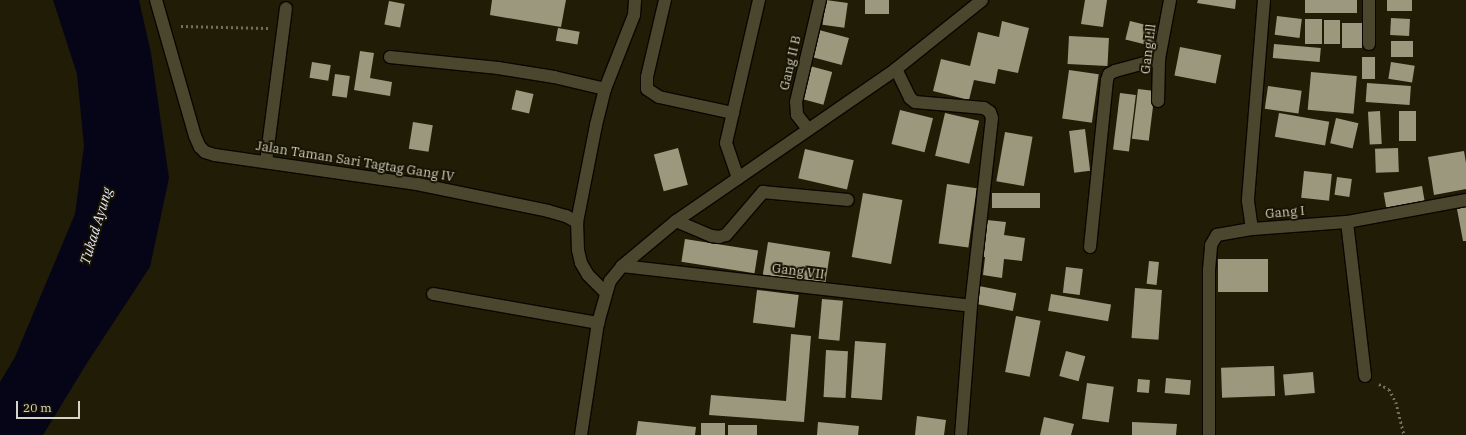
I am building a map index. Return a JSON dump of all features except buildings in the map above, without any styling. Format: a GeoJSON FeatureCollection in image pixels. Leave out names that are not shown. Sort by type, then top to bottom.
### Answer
{"type":"FeatureCollection","features":[{"type":"Feature","properties":{"kind":"street","name":"Jalan Taman Sari Tagtag Gang IV"},"geometry":{"type":"LineString","coordinates":[[156,0],[195,136],[200,147],[205,152],[215,155],[417,184],[548,211],[566,216],[577,222]]}},
{"type":"Feature","properties":{"kind":"street"},"geometry":{"type":"LineString","coordinates":[[606,293],[588,275],[581,263],[578,250],[577,222],[596,125],[605,89],[634,15],[635,0]]}},
{"type":"Feature","properties":{"kind":"street"},"geometry":{"type":"LineString","coordinates":[[665,0],[647,77],[647,89],[659,97],[733,113]]}},
{"type":"Feature","properties":{"kind":"street"},"geometry":{"type":"LineString","coordinates":[[738,178],[726,143],[759,0]]}},
{"type":"Feature","properties":{"kind":"street","name":"Gang II B"},"geometry":{"type":"LineString","coordinates":[[808,129],[798,115],[796,102],[820,0]]}},
{"type":"Feature","properties":{"kind":"street","name":"Gang Lll"},"geometry":{"type":"LineString","coordinates":[[1158,101],[1159,59],[1170,0]]}},
{"type":"Feature","properties":{"kind":"street","name":"Gang I"},"geometry":{"type":"LineString","coordinates":[[1264,0],[1248,201],[1252,230],[1347,222],[1466,200]]}},
{"type":"Feature","properties":{"kind":"street"},"geometry":{"type":"LineString","coordinates":[[1368,0],[1368,44]]}},
{"type":"Feature","properties":{"kind":"street"},"geometry":{"type":"LineString","coordinates":[[581,435],[598,323],[610,282],[622,266],[676,221],[896,69],[979,1]]}},
{"type":"Feature","properties":{"kind":"street"},"geometry":{"type":"LineString","coordinates":[[266,162],[286,8]]}},
{"type":"Feature","properties":{"kind":"street"},"geometry":{"type":"LineString","coordinates":[[390,57],[498,68],[554,77],[605,89]]}},
{"type":"Feature","properties":{"kind":"street"},"geometry":{"type":"LineString","coordinates":[[1090,247],[1107,80],[1109,74],[1159,59]]}},
{"type":"Feature","properties":{"kind":"street"},"geometry":{"type":"LineString","coordinates":[[896,69],[910,98],[915,102],[984,108],[990,112],[992,118],[970,306],[961,435]]}},
{"type":"Feature","properties":{"kind":"street"},"geometry":{"type":"LineString","coordinates":[[676,221],[719,237],[726,235],[763,192],[848,200]]}},
{"type":"Feature","properties":{"kind":"street"},"geometry":{"type":"LineString","coordinates":[[1347,222],[1365,376]]}},
{"type":"Feature","properties":{"kind":"street"},"geometry":{"type":"LineString","coordinates":[[1209,435],[1209,270],[1211,245],[1213,238],[1217,235],[1252,230]]}},
{"type":"Feature","properties":{"kind":"street","name":"Gang VII"},"geometry":{"type":"LineString","coordinates":[[622,266],[970,306]]}},
{"type":"Feature","properties":{"kind":"street"},"geometry":{"type":"LineString","coordinates":[[433,294],[598,323]]}},
{"type":"Feature","properties":{"kind":"path"},"geometry":{"type":"LineString","coordinates":[[164,26],[284,28]]}},
{"type":"Feature","properties":{"kind":"path"},"geometry":{"type":"LineString","coordinates":[[1365,376],[1389,389],[1396,402],[1404,435]]}},
{"type":"Feature","properties":{"kind":"water","name":"Tukad Ayung"},"geometry":{"type":"Polygon","coordinates":[[[53,0],[139,0],[151,53],[169,178],[150,267],[87,363],[43,435],[0,435],[0,382],[15,357],[75,214],[84,146],[77,74],[53,0]]]}}]}
